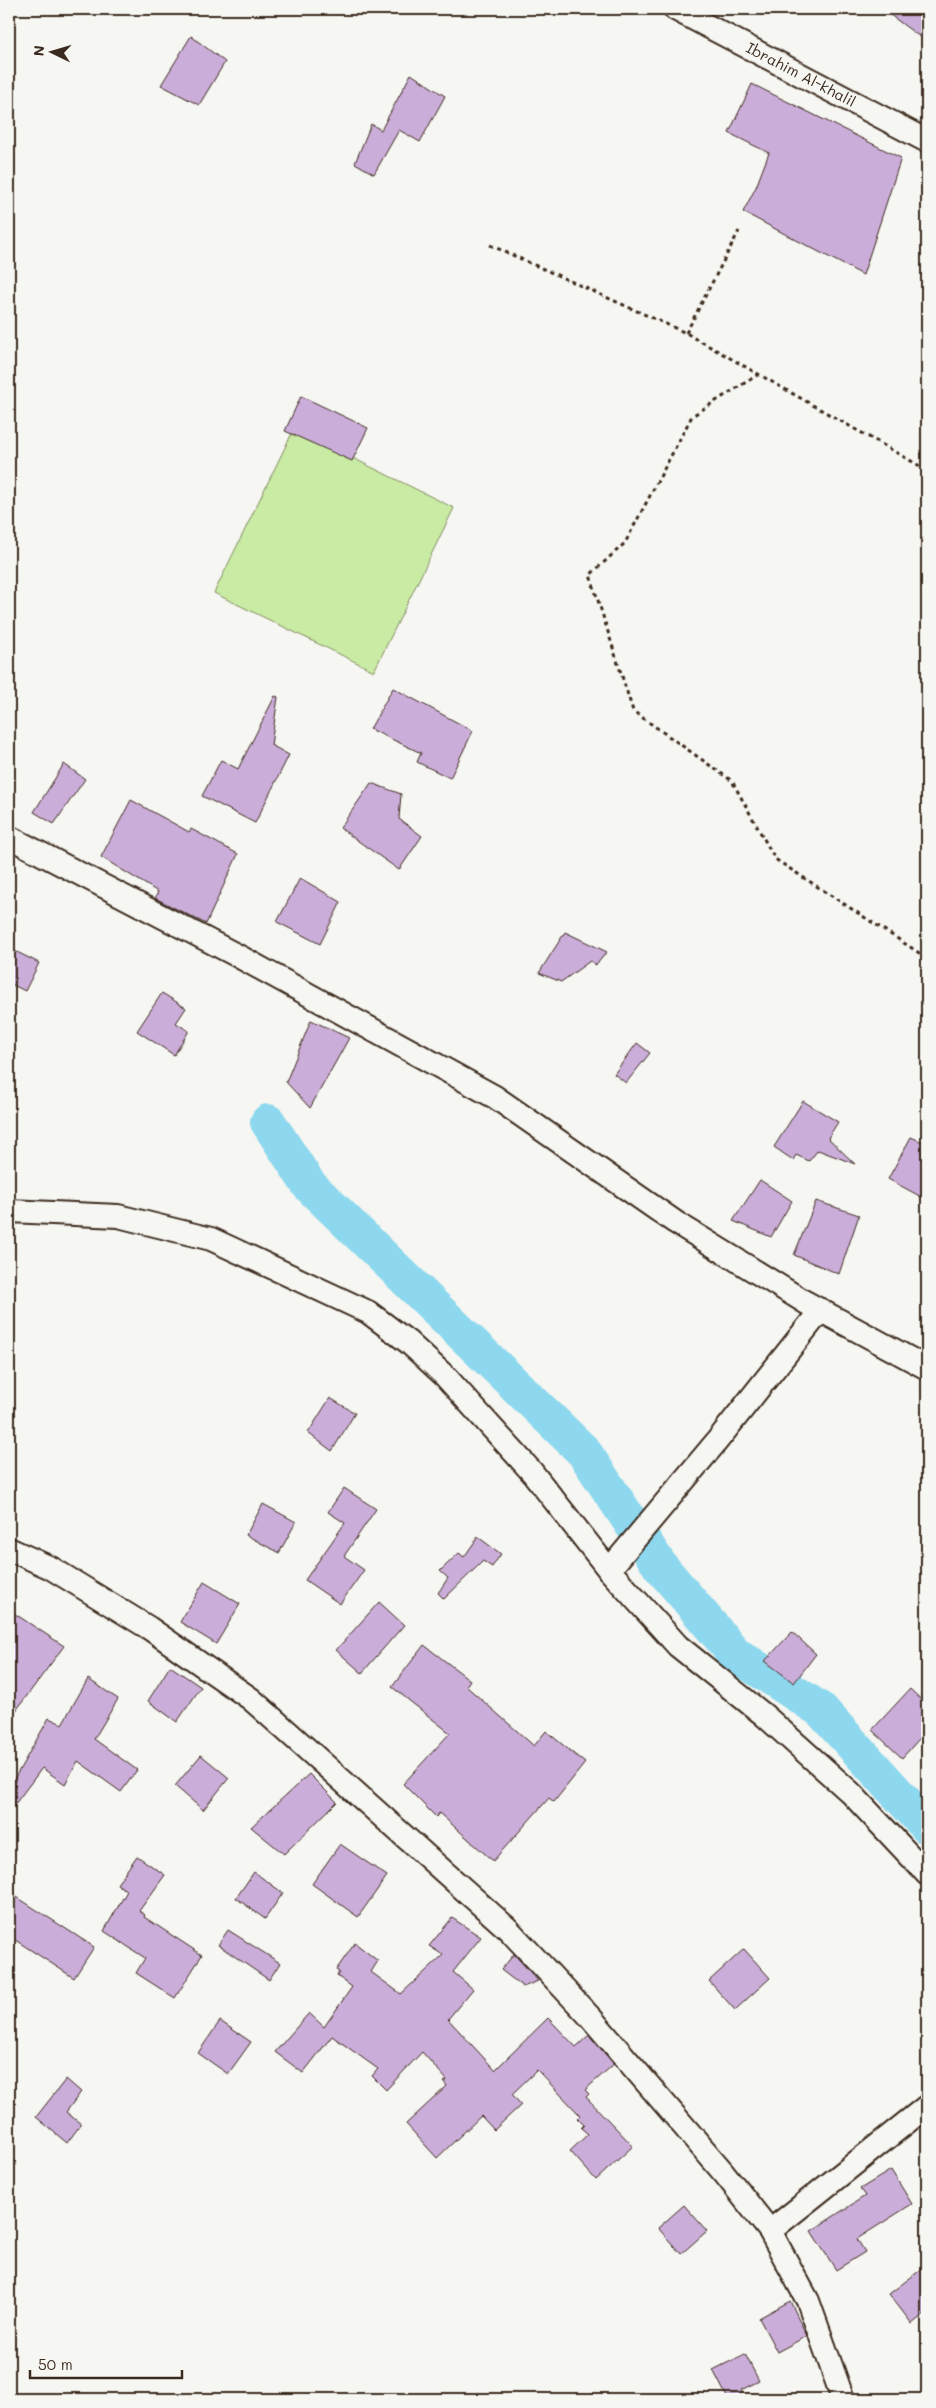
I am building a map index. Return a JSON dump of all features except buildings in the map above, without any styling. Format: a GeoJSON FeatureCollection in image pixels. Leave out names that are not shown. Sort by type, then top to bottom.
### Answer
{"type":"FeatureCollection","features":[{"type":"Feature","properties":{"kind":"street","name":"Ibrahim Al-khalil"},"geometry":{"type":"LineString","coordinates":[[675,9],[927,141]]}},
{"type":"Feature","properties":{"kind":"street"},"geometry":{"type":"LineString","coordinates":[[9,837],[206,939],[495,1097],[675,1222],[821,1310],[927,1368]]}},
{"type":"Feature","properties":{"kind":"street"},"geometry":{"type":"LineString","coordinates":[[9,1211],[118,1216],[211,1239],[368,1312],[408,1342],[446,1377],[532,1472],[609,1570],[678,1646],[764,1715],[851,1793],[927,1874]]}},
{"type":"Feature","properties":{"kind":"street"},"geometry":{"type":"LineString","coordinates":[[609,1570],[717,1441],[821,1310]]}},
{"type":"Feature","properties":{"kind":"street"},"geometry":{"type":"LineString","coordinates":[[9,1549],[51,1568],[149,1628],[251,1700],[493,1915],[592,2019],[724,2173],[770,2231],[808,2301],[843,2399]]}},
{"type":"Feature","properties":{"kind":"street"},"geometry":{"type":"LineString","coordinates":[[770,2231],[927,2106]]}},
{"type":"Feature","properties":{"kind":"path"},"geometry":{"type":"LineString","coordinates":[[686,333],[739,231]]}},
{"type":"Feature","properties":{"kind":"path"},"geometry":{"type":"LineString","coordinates":[[490,245],[686,333],[927,470]]}},
{"type":"Feature","properties":{"kind":"path"},"geometry":{"type":"LineString","coordinates":[[759,374],[692,416],[625,543],[590,575],[633,711],[732,781],[775,859],[927,958]]}},
{"type":"Feature","properties":{"kind":"green space"},"geometry":{"type":"Polygon","coordinates":[[[294,429],[454,508],[374,671],[214,593],[294,429]]]}},
{"type":"Feature","properties":{"kind":"waterway"},"geometry":{"type":"LineString","coordinates":[[268,1122],[309,1185],[584,1452],[660,1566],[735,1654],[821,1710],[927,1826]]}}]}
